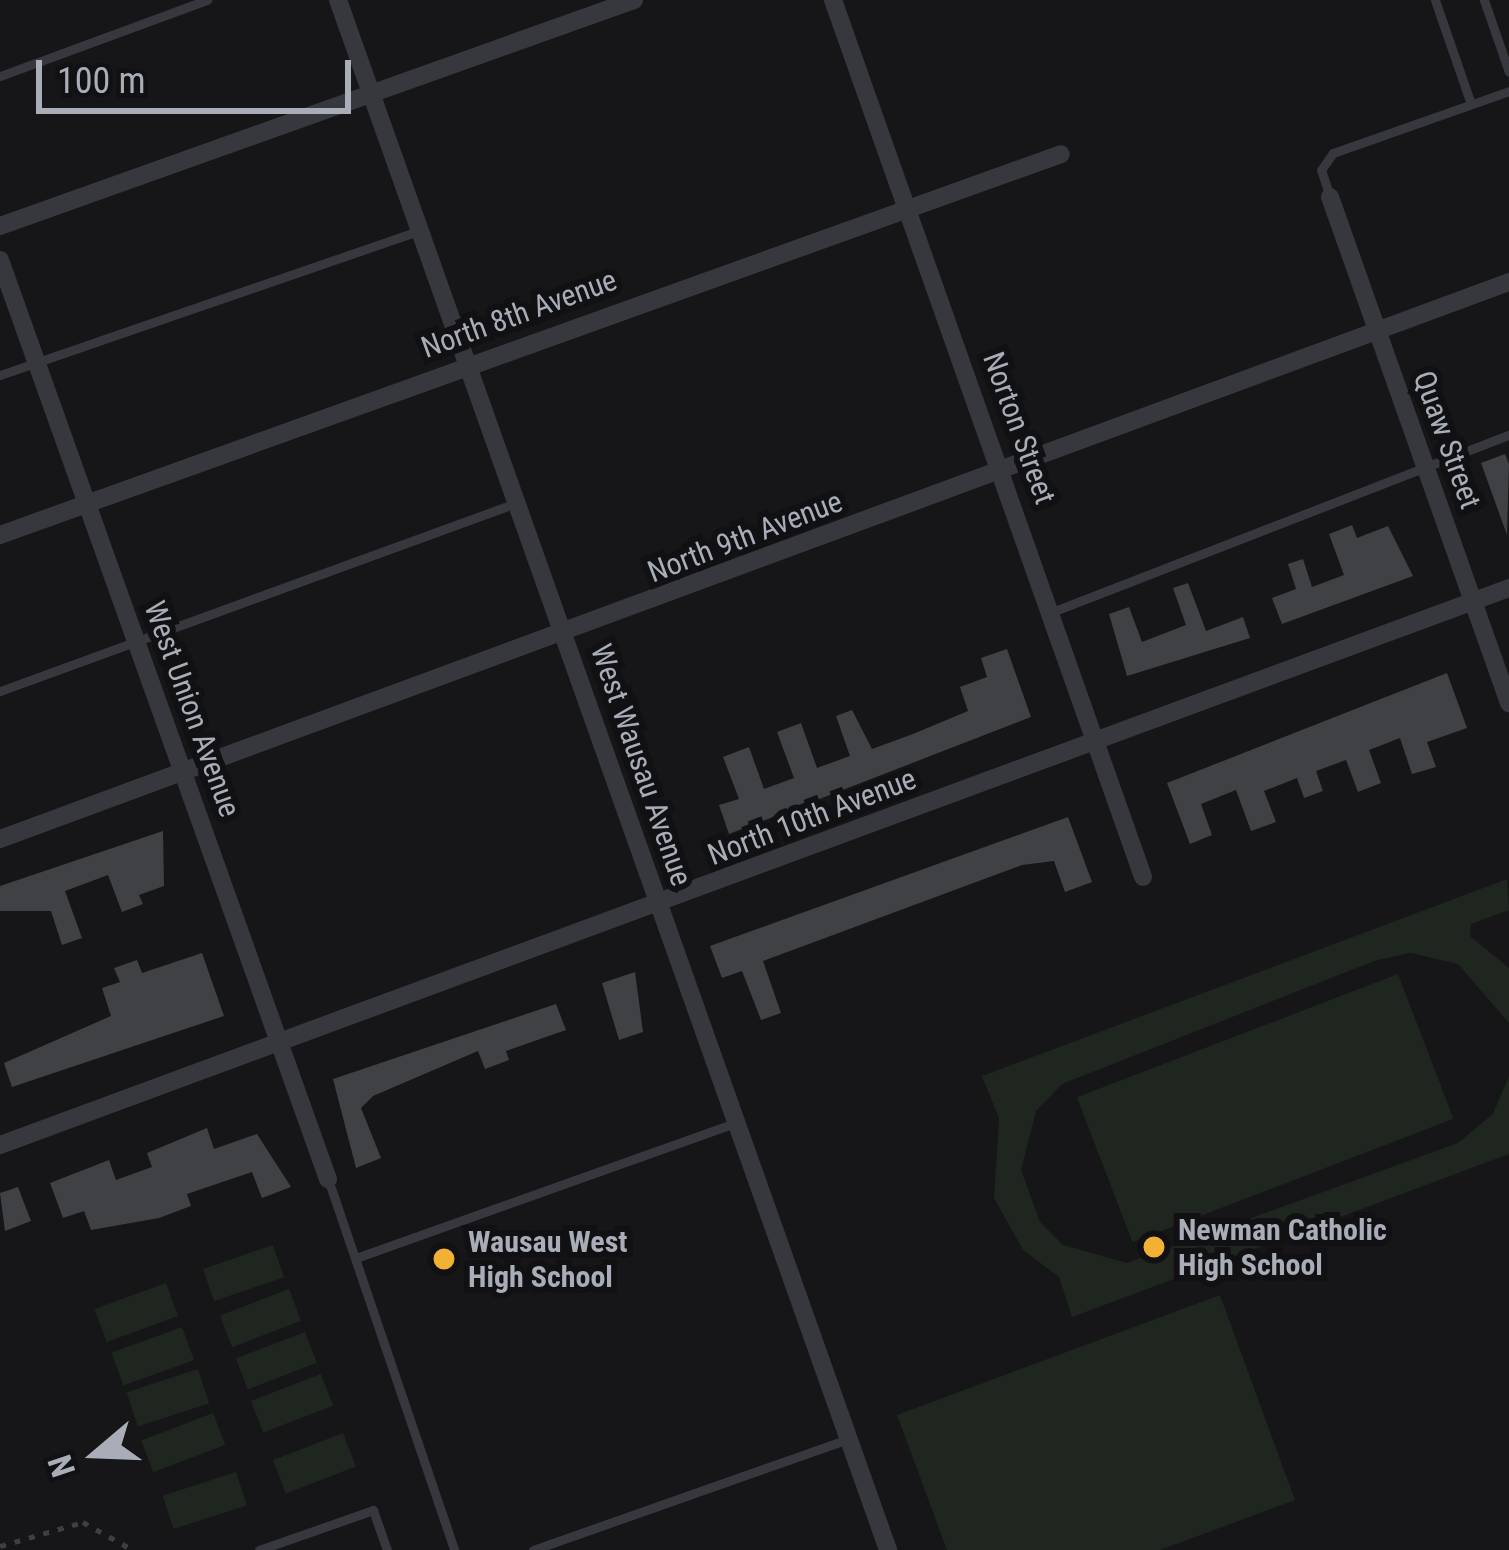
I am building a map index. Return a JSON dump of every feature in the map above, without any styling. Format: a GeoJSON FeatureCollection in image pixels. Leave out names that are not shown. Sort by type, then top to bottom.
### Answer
{"type":"FeatureCollection","features":[{"type":"Feature","properties":{"kind":"street","name":"West Wausau Avenue"},"geometry":{"type":"LineString","coordinates":[[338,0],[888,1550]]}},
{"type":"Feature","properties":{"kind":"street"},"geometry":{"type":"LineString","coordinates":[[0,226],[634,0]]}},
{"type":"Feature","properties":{"kind":"street","name":"Norton Street"},"geometry":{"type":"LineString","coordinates":[[833,0],[1143,878]]}},
{"type":"Feature","properties":{"kind":"street","name":"North 8th Avenue"},"geometry":{"type":"LineString","coordinates":[[0,535],[1061,154]]}},
{"type":"Feature","properties":{"kind":"street","name":"Quaw Street"},"geometry":{"type":"LineString","coordinates":[[1330,196],[1509,703]]}},
{"type":"Feature","properties":{"kind":"street","name":"West Union Avenue"},"geometry":{"type":"LineString","coordinates":[[0,260],[328,1179]]}},
{"type":"Feature","properties":{"kind":"street","name":"North 9th Avenue"},"geometry":{"type":"LineString","coordinates":[[0,839],[563,638],[1509,282]]}},
{"type":"Feature","properties":{"kind":"street","name":"North 10th Avenue"},"geometry":{"type":"LineString","coordinates":[[0,1145],[659,907],[1509,588]]}},
{"type":"Feature","properties":{"kind":"lane"},"geometry":{"type":"LineString","coordinates":[[0,76],[207,0]]}},
{"type":"Feature","properties":{"kind":"lane"},"geometry":{"type":"LineString","coordinates":[[1435,0],[1471,104]]}},
{"type":"Feature","properties":{"kind":"lane"},"geometry":{"type":"LineString","coordinates":[[1484,0],[1509,72]]}},
{"type":"Feature","properties":{"kind":"lane"},"geometry":{"type":"LineString","coordinates":[[1330,196],[1322,159],[1509,91]]}},
{"type":"Feature","properties":{"kind":"lane"},"geometry":{"type":"LineString","coordinates":[[0,375],[419,231]]}},
{"type":"Feature","properties":{"kind":"lane"},"geometry":{"type":"LineString","coordinates":[[1052,612],[1509,435]]}},
{"type":"Feature","properties":{"kind":"lane"},"geometry":{"type":"LineString","coordinates":[[0,691],[516,503]]}},
{"type":"Feature","properties":{"kind":"lane"},"geometry":{"type":"LineString","coordinates":[[356,1258],[736,1123]]}},
{"type":"Feature","properties":{"kind":"lane"},"geometry":{"type":"LineString","coordinates":[[328,1179],[454,1550]]}},
{"type":"Feature","properties":{"kind":"lane"},"geometry":{"type":"LineString","coordinates":[[533,1550],[848,1439]]}},
{"type":"Feature","properties":{"kind":"lane"},"geometry":{"type":"LineString","coordinates":[[259,1550],[374,1510],[387,1550]]}},
{"type":"Feature","properties":{"kind":"path"},"geometry":{"type":"LineString","coordinates":[[0,1546],[83,1522],[133,1550]]}},
{"type":"Feature","properties":{"kind":"shaded area"},"geometry":{"type":"Polygon","coordinates":[[[1507,879],[1509,910],[1471,924],[1470,936],[1509,968],[1509,1023],[1458,964],[1411,953],[1377,960],[1062,1084],[1036,1111],[1021,1170],[1040,1222],[1063,1245],[1127,1263],[1458,1143],[1493,1114],[1509,1076],[1509,1154],[1072,1317],[1059,1277],[1023,1250],[994,1198],[999,1118],[982,1076],[1507,879]]]}},
{"type":"Feature","properties":{"kind":"shaded area"},"geometry":{"type":"Polygon","coordinates":[[[1398,974],[1454,1119],[1132,1242],[1077,1097],[1398,974]]]}},
{"type":"Feature","properties":{"kind":"shaded area"},"geometry":{"type":"Polygon","coordinates":[[[273,1245],[284,1277],[214,1301],[203,1269],[273,1245]]]}},
{"type":"Feature","properties":{"kind":"shaded area"},"geometry":{"type":"Polygon","coordinates":[[[166,1283],[178,1316],[107,1342],[95,1309],[166,1283]]]}},
{"type":"Feature","properties":{"kind":"shaded area"},"geometry":{"type":"Polygon","coordinates":[[[289,1289],[301,1321],[232,1347],[220,1316],[289,1289]]]}},
{"type":"Feature","properties":{"kind":"shaded area"},"geometry":{"type":"Polygon","coordinates":[[[1220,1295],[1295,1500],[1160,1550],[947,1550],[897,1415],[1220,1295]]]}},
{"type":"Feature","properties":{"kind":"shaded area"},"geometry":{"type":"Polygon","coordinates":[[[182,1327],[194,1360],[123,1386],[112,1353],[182,1327]]]}},
{"type":"Feature","properties":{"kind":"shaded area"},"geometry":{"type":"Polygon","coordinates":[[[305,1332],[317,1363],[248,1389],[236,1359],[305,1332]]]}},
{"type":"Feature","properties":{"kind":"shaded area"},"geometry":{"type":"Polygon","coordinates":[[[198,1369],[209,1403],[138,1426],[127,1392],[198,1369]]]}},
{"type":"Feature","properties":{"kind":"shaded area"},"geometry":{"type":"Polygon","coordinates":[[[321,1374],[333,1406],[263,1433],[251,1401],[321,1374]]]}},
{"type":"Feature","properties":{"kind":"shaded area"},"geometry":{"type":"Polygon","coordinates":[[[213,1413],[225,1445],[153,1472],[141,1441],[213,1413]]]}},
{"type":"Feature","properties":{"kind":"shaded area"},"geometry":{"type":"Polygon","coordinates":[[[343,1433],[356,1467],[286,1493],[273,1460],[343,1433]]]}},
{"type":"Feature","properties":{"kind":"shaded area"},"geometry":{"type":"Polygon","coordinates":[[[236,1472],[247,1505],[174,1529],[163,1496],[236,1472]]]}},
{"type":"Feature","properties":{"kind":"building"},"geometry":{"type":"Polygon","coordinates":[[[1505,454],[1509,464],[1507,535],[1481,463],[1505,454]]]}},
{"type":"Feature","properties":{"kind":"building"},"geometry":{"type":"Polygon","coordinates":[[[1352,525],[1357,538],[1388,526],[1413,576],[1282,624],[1272,598],[1296,589],[1288,564],[1303,559],[1312,587],[1344,575],[1329,534],[1352,525]]]}},
{"type":"Feature","properties":{"kind":"building"},"geometry":{"type":"Polygon","coordinates":[[[1188,583],[1206,631],[1243,617],[1250,638],[1127,676],[1109,614],[1129,607],[1142,642],[1186,625],[1173,588],[1188,583]]]}},
{"type":"Feature","properties":{"kind":"building"},"geometry":{"type":"Polygon","coordinates":[[[1007,649],[1031,717],[729,834],[719,805],[739,799],[723,757],[749,747],[764,789],[794,778],[777,732],[801,723],[817,768],[850,756],[836,716],[852,710],[872,749],[913,734],[968,711],[960,687],[987,677],[981,658],[1007,649]]]}},
{"type":"Feature","properties":{"kind":"building"},"geometry":{"type":"Polygon","coordinates":[[[1447,673],[1467,728],[1427,742],[1436,767],[1412,774],[1400,738],[1369,750],[1381,783],[1358,792],[1346,760],[1316,771],[1323,791],[1304,798],[1297,778],[1264,791],[1276,822],[1251,831],[1236,790],[1201,804],[1212,835],[1190,844],[1167,783],[1447,673]]]}},
{"type":"Feature","properties":{"kind":"building"},"geometry":{"type":"Polygon","coordinates":[[[1068,817],[1092,882],[1065,892],[1054,861],[1022,865],[763,961],[781,1013],[761,1020],[742,971],[722,978],[710,946],[1068,817]]]}},
{"type":"Feature","properties":{"kind":"building"},"geometry":{"type":"Polygon","coordinates":[[[163,831],[164,886],[139,895],[143,904],[122,912],[108,875],[65,891],[82,938],[62,945],[51,911],[0,911],[0,886],[163,831]]]}},
{"type":"Feature","properties":{"kind":"building"},"geometry":{"type":"Polygon","coordinates":[[[202,953],[224,1016],[12,1087],[4,1063],[111,1016],[102,988],[120,982],[114,968],[137,960],[142,973],[202,953]]]}},
{"type":"Feature","properties":{"kind":"building"},"geometry":{"type":"Polygon","coordinates":[[[635,972],[643,1032],[619,1040],[602,983],[635,972]]]}},
{"type":"Feature","properties":{"kind":"building"},"geometry":{"type":"Polygon","coordinates":[[[556,1004],[566,1030],[506,1051],[509,1060],[485,1069],[478,1051],[373,1096],[361,1108],[381,1158],[356,1168],[333,1079],[556,1004]]]}},
{"type":"Feature","properties":{"kind":"building"},"geometry":{"type":"Polygon","coordinates":[[[207,1128],[214,1149],[257,1134],[291,1187],[262,1198],[252,1172],[187,1194],[191,1206],[159,1218],[91,1230],[84,1211],[63,1218],[50,1183],[109,1160],[116,1180],[152,1167],[147,1153],[207,1128]]]}},
{"type":"Feature","properties":{"kind":"building"},"geometry":{"type":"Polygon","coordinates":[[[18,1187],[31,1221],[5,1231],[0,1193],[18,1187]]]}},
{"type":"Feature","properties":{"kind":"place","name":"Newman Catholic High School"},"geometry":{"type":"Point","coordinates":[1154,1247]}},
{"type":"Feature","properties":{"kind":"place","name":"Wausau West High School"},"geometry":{"type":"Point","coordinates":[444,1259]}}]}
